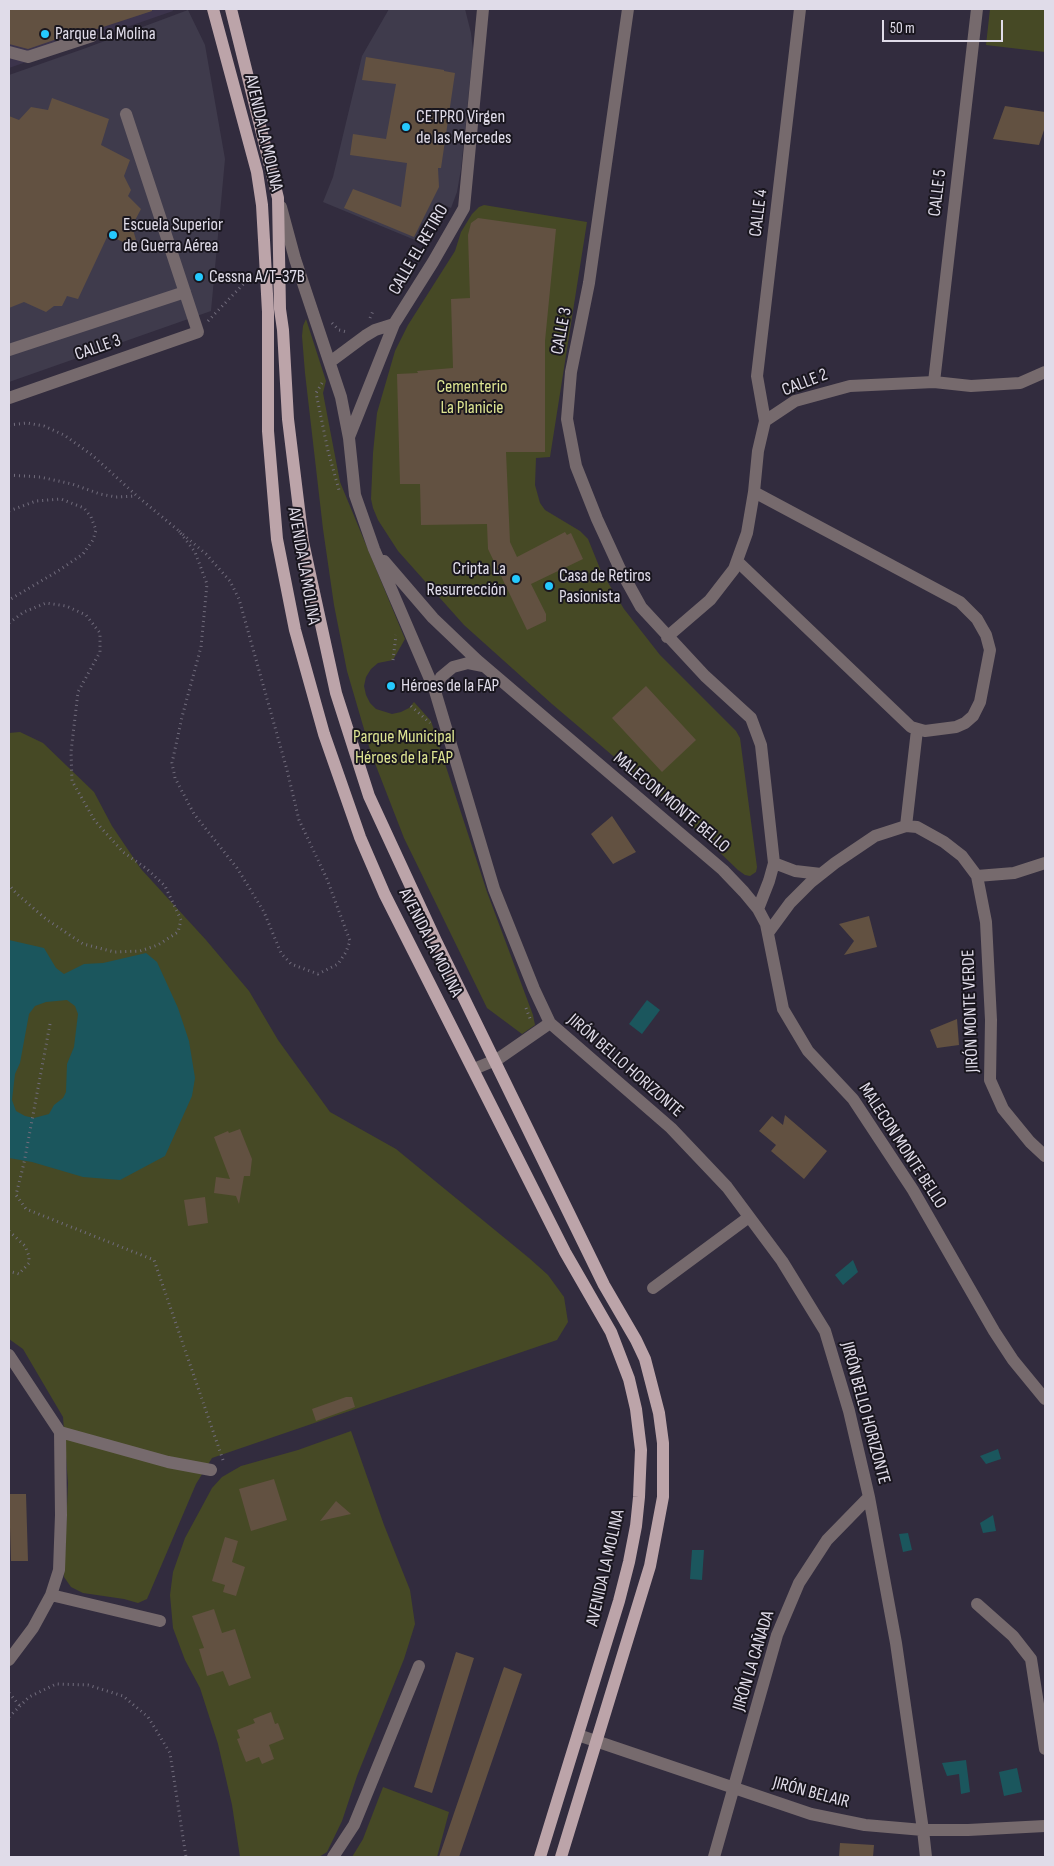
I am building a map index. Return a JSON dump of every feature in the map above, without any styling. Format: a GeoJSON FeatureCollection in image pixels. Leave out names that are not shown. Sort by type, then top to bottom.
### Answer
{"type":"FeatureCollection","features":[{"type":"Feature","properties":{"kind":"main road","name":"AVENIDA LA MOLINA"},"geometry":{"type":"LineString","coordinates":[[213,9],[250,143],[262,205],[268,312],[268,431],[277,539],[296,630],[324,734],[360,837],[385,895],[565,1252],[611,1332],[628,1378],[636,1409],[641,1450],[640,1497],[636,1526],[619,1601],[540,1857]]}},
{"type":"Feature","properties":{"kind":"main road","name":"AVENIDA LA MOLINA"},"geometry":{"type":"LineString","coordinates":[[231,9],[278,198],[280,309],[288,419],[303,542],[336,693],[368,796],[436,941],[604,1285],[636,1340],[655,1392],[659,1413],[664,1468],[663,1497],[650,1566],[632,1630],[595,1741],[560,1857]]}},
{"type":"Feature","properties":{"kind":"main road"},"geometry":{"type":"LineString","coordinates":[[229,68],[237,78],[264,175],[278,198]]}},
{"type":"Feature","properties":{"kind":"street","name":"CALLE EL RETIRO"},"geometry":{"type":"LineString","coordinates":[[349,438],[394,324],[464,208],[483,9]]}},
{"type":"Feature","properties":{"kind":"street","name":"CALLE 3"},"geometry":{"type":"LineString","coordinates":[[628,9],[588,283],[571,372],[567,419],[576,466],[601,528],[620,569],[641,607],[704,676],[751,718],[761,745],[774,863]]}},
{"type":"Feature","properties":{"kind":"street","name":"CALLE 4"},"geometry":{"type":"LineString","coordinates":[[765,421],[757,376],[800,9]]}},
{"type":"Feature","properties":{"kind":"street","name":"CALLE 5"},"geometry":{"type":"LineString","coordinates":[[934,382],[977,9]]}},
{"type":"Feature","properties":{"kind":"street"},"geometry":{"type":"LineString","coordinates":[[9,52],[28,57],[92,36]]}},
{"type":"Feature","properties":{"kind":"street"},"geometry":{"type":"LineString","coordinates":[[126,114],[198,332]]}},
{"type":"Feature","properties":{"kind":"street","name":"JIRÓN BELLO HORIZONTE"},"geometry":{"type":"LineString","coordinates":[[278,198],[295,259],[341,397],[349,438],[356,495],[374,549],[435,691],[494,889],[534,989],[550,1023],[671,1128],[727,1187],[782,1261],[825,1331],[849,1411],[869,1497],[896,1643],[926,1857]]}},
{"type":"Feature","properties":{"kind":"street"},"geometry":{"type":"LineString","coordinates":[[9,350],[185,292]]}},
{"type":"Feature","properties":{"kind":"street"},"geometry":{"type":"LineString","coordinates":[[330,362],[375,330],[394,324]]}},
{"type":"Feature","properties":{"kind":"street","name":"CALLE 3"},"geometry":{"type":"LineString","coordinates":[[9,398],[198,332]]}},
{"type":"Feature","properties":{"kind":"street","name":"CALLE 2"},"geometry":{"type":"LineString","coordinates":[[765,421],[795,401],[850,386],[934,382],[971,386],[1020,383],[1045,372]]}},
{"type":"Feature","properties":{"kind":"street"},"geometry":{"type":"LineString","coordinates":[[667,637],[710,600],[734,569],[747,533],[758,451],[765,421]]}},
{"type":"Feature","properties":{"kind":"street"},"geometry":{"type":"LineString","coordinates":[[737,561],[900,718],[917,730],[926,732],[956,727],[965,723],[973,716],[980,702],[990,650],[986,634],[977,618],[960,602],[754,492]]}},
{"type":"Feature","properties":{"kind":"street","name":"MALECON MONTE BELLO"},"geometry":{"type":"LineString","coordinates":[[374,549],[433,618],[483,666],[723,870],[758,909],[766,924],[783,1009],[808,1051],[854,1098],[913,1190],[994,1331],[1013,1360],[1045,1400]]}},
{"type":"Feature","properties":{"kind":"street"},"geometry":{"type":"LineString","coordinates":[[435,691],[441,677],[453,666],[468,663],[483,666]]}},
{"type":"Feature","properties":{"kind":"street"},"geometry":{"type":"LineString","coordinates":[[906,826],[917,730]]}},
{"type":"Feature","properties":{"kind":"street"},"geometry":{"type":"LineString","coordinates":[[768,933],[790,903],[820,874],[875,836],[906,826],[917,827],[944,842],[962,856],[977,876],[1014,873],[1045,863]]}},
{"type":"Feature","properties":{"kind":"street"},"geometry":{"type":"LineString","coordinates":[[758,909],[774,863],[795,871],[820,874]]}},
{"type":"Feature","properties":{"kind":"street","name":"JIRÓN MONTE VERDE"},"geometry":{"type":"LineString","coordinates":[[977,876],[986,922],[992,1020],[990,1080],[1003,1109],[1030,1142],[1045,1156]]}},
{"type":"Feature","properties":{"kind":"street"},"geometry":{"type":"LineString","coordinates":[[474,1070],[495,1061],[550,1023]]}},
{"type":"Feature","properties":{"kind":"street"},"geometry":{"type":"LineString","coordinates":[[653,1288],[749,1217]]}},
{"type":"Feature","properties":{"kind":"street"},"geometry":{"type":"LineString","coordinates":[[9,1355],[60,1432],[61,1515],[59,1570],[51,1595],[33,1628],[9,1660]]}},
{"type":"Feature","properties":{"kind":"street"},"geometry":{"type":"LineString","coordinates":[[60,1432],[168,1462],[211,1470]]}},
{"type":"Feature","properties":{"kind":"street","name":"JIRÓN LA CAÑADA"},"geometry":{"type":"LineString","coordinates":[[714,1857],[777,1635],[799,1583],[827,1540],[869,1497]]}},
{"type":"Feature","properties":{"kind":"street"},"geometry":{"type":"LineString","coordinates":[[51,1595],[160,1621]]}},
{"type":"Feature","properties":{"kind":"street"},"geometry":{"type":"LineString","coordinates":[[977,1604],[1013,1636],[1031,1659],[1045,1749]]}},
{"type":"Feature","properties":{"kind":"street"},"geometry":{"type":"LineString","coordinates":[[333,1857],[354,1825],[419,1666]]}},
{"type":"Feature","properties":{"kind":"street","name":"JIRÓN BELAIR"},"geometry":{"type":"LineString","coordinates":[[578,1736],[811,1814],[865,1825],[923,1830],[1045,1826]]}},
{"type":"Feature","properties":{"kind":"path"},"geometry":{"type":"LineString","coordinates":[[198,332],[256,271],[256,280]]}},
{"type":"Feature","properties":{"kind":"path"},"geometry":{"type":"LineString","coordinates":[[368,322],[373,311]]}},
{"type":"Feature","properties":{"kind":"path"},"geometry":{"type":"LineString","coordinates":[[329,315],[332,324],[339,330],[350,332]]}},
{"type":"Feature","properties":{"kind":"path"},"geometry":{"type":"LineString","coordinates":[[9,425],[27,423],[44,426],[64,435],[92,455],[136,496],[206,554],[230,581],[239,599],[287,770],[299,820],[327,879],[350,941],[346,952],[338,964],[318,974],[291,964],[281,954],[264,912],[237,868],[194,814],[175,778],[172,763],[201,647],[207,584],[195,552],[179,532]]}},
{"type":"Feature","properties":{"kind":"path"},"geometry":{"type":"LineString","coordinates":[[9,475],[40,477],[72,484],[100,494],[136,496]]}},
{"type":"Feature","properties":{"kind":"path"},"geometry":{"type":"LineString","coordinates":[[9,511],[36,501],[61,499],[84,508],[91,517],[96,530],[93,540],[83,554],[9,600]]}},
{"type":"Feature","properties":{"kind":"path"},"geometry":{"type":"LineString","coordinates":[[9,623],[24,612],[46,603],[66,606],[86,615],[100,633],[100,652],[78,692],[71,752],[72,780],[95,821],[123,852],[147,869],[165,886],[181,920],[178,932],[158,945],[140,951],[114,952],[82,944],[46,920],[9,885]]}},
{"type":"Feature","properties":{"kind":"path"},"geometry":{"type":"LineString","coordinates":[[50,1024],[24,1164],[16,1194],[26,1209],[154,1260],[225,1466]]}},
{"type":"Feature","properties":{"kind":"path"},"geometry":{"type":"LineString","coordinates":[[9,1231],[25,1246],[29,1256],[29,1263],[19,1274],[9,1271]]}},
{"type":"Feature","properties":{"kind":"path"},"geometry":{"type":"LineString","coordinates":[[9,1717],[29,1697],[56,1684],[88,1685],[123,1696],[148,1717],[170,1754],[186,1857]]}},
{"type":"Feature","properties":{"kind":"path"},"geometry":{"type":"LineString","coordinates":[[9,1693],[20,1706]]}},
{"type":"Feature","properties":{"kind":"shaded area","name":"Parque La Molina"},"geometry":{"type":"Polygon","coordinates":[[[9,9],[172,9],[173,11],[9,68],[9,9]]]}},
{"type":"Feature","properties":{"kind":"shaded area","name":"CETPRO Virgen de las Mercedes"},"geometry":{"type":"Polygon","coordinates":[[[389,9],[465,9],[471,33],[473,51],[457,192],[451,208],[445,205],[433,227],[422,223],[415,240],[323,202],[333,177],[362,56],[389,9]]]}},
{"type":"Feature","properties":{"kind":"shaded area","name":"Escuela Superior de Guerra Aérea"},"geometry":{"type":"Polygon","coordinates":[[[188,10],[205,45],[225,159],[211,311],[9,382],[9,75],[188,10]]]}},
{"type":"Feature","properties":{"kind":"shaded area"},"geometry":{"type":"Polygon","coordinates":[[[9,940],[44,948],[56,968],[64,974],[84,964],[103,963],[146,953],[157,962],[178,1008],[189,1041],[195,1078],[192,1096],[165,1156],[120,1180],[83,1177],[32,1162],[9,1158],[9,940]],[[67,1000],[46,1002],[35,1006],[29,1014],[20,1063],[15,1074],[12,1100],[16,1111],[25,1116],[34,1118],[49,1114],[54,1105],[63,1098],[66,1092],[67,1064],[74,1047],[78,1014],[75,1006],[67,1000]]]}},
{"type":"Feature","properties":{"kind":"shaded area"},"geometry":{"type":"Polygon","coordinates":[[[647,1000],[660,1010],[642,1034],[629,1024],[647,1000]]]}},
{"type":"Feature","properties":{"kind":"shaded area"},"geometry":{"type":"Polygon","coordinates":[[[853,1260],[858,1272],[843,1285],[835,1275],[853,1260]]]}},
{"type":"Feature","properties":{"kind":"shaded area"},"geometry":{"type":"Polygon","coordinates":[[[998,1449],[1001,1459],[986,1464],[980,1456],[998,1449]]]}},
{"type":"Feature","properties":{"kind":"shaded area"},"geometry":{"type":"Polygon","coordinates":[[[993,1515],[996,1531],[983,1533],[980,1523],[993,1515]]]}},
{"type":"Feature","properties":{"kind":"shaded area"},"geometry":{"type":"Polygon","coordinates":[[[908,1533],[912,1550],[903,1552],[899,1534],[908,1533]]]}},
{"type":"Feature","properties":{"kind":"shaded area"},"geometry":{"type":"Polygon","coordinates":[[[692,1550],[704,1550],[702,1580],[690,1579],[692,1550]]]}},
{"type":"Feature","properties":{"kind":"shaded area"},"geometry":{"type":"Polygon","coordinates":[[[966,1760],[970,1792],[961,1794],[959,1774],[947,1776],[942,1763],[966,1760]]]}},
{"type":"Feature","properties":{"kind":"shaded area"},"geometry":{"type":"Polygon","coordinates":[[[1017,1768],[1022,1792],[1004,1796],[999,1772],[1017,1768]]]}},
{"type":"Feature","properties":{"kind":"green space"},"geometry":{"type":"Polygon","coordinates":[[[990,9],[1045,9],[1045,52],[986,45],[990,9]]]}},
{"type":"Feature","properties":{"kind":"green space","name":"Cementerio La Planicie"},"geometry":{"type":"Polygon","coordinates":[[[484,205],[587,222],[550,457],[536,458],[535,485],[540,503],[545,510],[580,531],[588,539],[601,571],[624,609],[660,655],[736,731],[740,738],[757,867],[756,872],[750,876],[738,870],[666,801],[552,704],[464,625],[398,551],[378,520],[373,508],[371,499],[377,413],[395,351],[408,325],[455,251],[461,232],[472,214],[484,205]]]}},
{"type":"Feature","properties":{"kind":"green space","name":"Parque Municipal Héroes de la FAP"},"geometry":{"type":"Polygon","coordinates":[[[306,319],[326,381],[323,393],[340,482],[405,639],[393,660],[378,663],[371,669],[366,677],[364,686],[366,695],[376,709],[392,714],[409,708],[414,702],[431,721],[487,892],[533,1015],[535,1025],[522,1034],[487,1008],[404,838],[371,753],[347,671],[334,605],[305,373],[302,336],[306,319]]]}},
{"type":"Feature","properties":{"kind":"green space"},"geometry":{"type":"Polygon","coordinates":[[[20,732],[43,743],[94,792],[112,826],[141,869],[206,940],[249,991],[278,1040],[330,1112],[396,1149],[529,1258],[548,1275],[564,1297],[568,1322],[557,1340],[212,1458],[196,1484],[147,1599],[138,1603],[83,1593],[71,1587],[64,1577],[68,1483],[63,1417],[23,1349],[9,1339],[9,733],[20,732]]]}},
{"type":"Feature","properties":{"kind":"green space"},"geometry":{"type":"Polygon","coordinates":[[[351,1431],[384,1525],[410,1590],[415,1624],[404,1659],[357,1776],[342,1821],[327,1852],[319,1857],[240,1857],[232,1805],[218,1744],[200,1688],[185,1660],[173,1628],[170,1595],[173,1572],[185,1538],[212,1488],[222,1477],[241,1466],[298,1450],[351,1431]]]}},
{"type":"Feature","properties":{"kind":"green space"},"geometry":{"type":"Polygon","coordinates":[[[383,1787],[449,1812],[437,1857],[352,1857],[363,1839],[383,1787]]]}},
{"type":"Feature","properties":{"kind":"building","name":"Parque La Molina"},"geometry":{"type":"Polygon","coordinates":[[[9,9],[152,9],[152,11],[97,29],[89,28],[28,49],[9,44],[9,9]]]}},
{"type":"Feature","properties":{"kind":"building"},"geometry":{"type":"Polygon","coordinates":[[[366,57],[455,73],[441,168],[438,168],[439,187],[414,237],[344,208],[353,189],[401,207],[407,163],[350,155],[353,134],[386,139],[396,84],[362,80],[366,57]]]}},
{"type":"Feature","properties":{"kind":"building"},"geometry":{"type":"Polygon","coordinates":[[[52,98],[109,119],[101,145],[130,160],[124,176],[131,190],[128,196],[141,209],[132,226],[136,240],[123,242],[108,235],[78,299],[67,296],[62,306],[54,306],[46,312],[24,302],[9,308],[9,116],[19,120],[31,107],[48,110],[52,98]]]}},
{"type":"Feature","properties":{"kind":"building"},"geometry":{"type":"Polygon","coordinates":[[[1005,106],[1045,112],[1045,127],[1039,145],[993,139],[1005,106]]]}},
{"type":"Feature","properties":{"kind":"building"},"geometry":{"type":"Polygon","coordinates":[[[478,218],[556,229],[545,341],[545,452],[506,452],[510,542],[517,557],[565,532],[567,535],[571,533],[583,559],[531,584],[546,614],[546,621],[527,630],[488,549],[487,524],[421,525],[420,484],[400,484],[397,374],[453,368],[451,299],[470,298],[468,235],[471,223],[478,218]]]}},
{"type":"Feature","properties":{"kind":"building"},"geometry":{"type":"Polygon","coordinates":[[[646,686],[696,740],[662,772],[612,718],[646,686]]]}},
{"type":"Feature","properties":{"kind":"building"},"geometry":{"type":"Polygon","coordinates":[[[612,816],[636,852],[613,864],[591,834],[612,816]]]}},
{"type":"Feature","properties":{"kind":"building"},"geometry":{"type":"Polygon","coordinates":[[[869,916],[877,947],[844,955],[854,941],[839,924],[869,916]]]}},
{"type":"Feature","properties":{"kind":"building"},"geometry":{"type":"Polygon","coordinates":[[[957,1019],[959,1045],[937,1048],[930,1030],[957,1019]]]}},
{"type":"Feature","properties":{"kind":"building"},"geometry":{"type":"Polygon","coordinates":[[[785,1115],[827,1151],[804,1179],[771,1151],[776,1145],[759,1131],[772,1116],[783,1125],[785,1115]]]}},
{"type":"Feature","properties":{"kind":"building"},"geometry":{"type":"Polygon","coordinates":[[[240,1129],[252,1159],[250,1176],[244,1176],[239,1204],[236,1196],[214,1193],[216,1177],[230,1179],[214,1137],[228,1131],[229,1133],[240,1129]]]}},
{"type":"Feature","properties":{"kind":"building"},"geometry":{"type":"Polygon","coordinates":[[[205,1197],[208,1223],[188,1226],[184,1200],[205,1197]]]}},
{"type":"Feature","properties":{"kind":"building"},"geometry":{"type":"Polygon","coordinates":[[[346,1397],[352,1397],[355,1407],[316,1421],[312,1409],[346,1397]]]}},
{"type":"Feature","properties":{"kind":"building"},"geometry":{"type":"Polygon","coordinates":[[[274,1479],[287,1520],[251,1531],[239,1489],[274,1479]]]}},
{"type":"Feature","properties":{"kind":"building"},"geometry":{"type":"Polygon","coordinates":[[[9,1494],[26,1494],[28,1561],[11,1561],[9,1494]]]}},
{"type":"Feature","properties":{"kind":"building"},"geometry":{"type":"Polygon","coordinates":[[[336,1501],[351,1514],[320,1521],[336,1501]]]}},
{"type":"Feature","properties":{"kind":"building"},"geometry":{"type":"Polygon","coordinates":[[[225,1537],[238,1541],[232,1562],[245,1567],[236,1596],[223,1592],[225,1585],[212,1581],[225,1537]]]}},
{"type":"Feature","properties":{"kind":"building"},"geometry":{"type":"Polygon","coordinates":[[[214,1609],[222,1633],[235,1629],[251,1678],[229,1686],[223,1671],[207,1676],[199,1649],[204,1648],[192,1616],[214,1609]]]}},
{"type":"Feature","properties":{"kind":"building"},"geometry":{"type":"Polygon","coordinates":[[[456,1652],[474,1658],[432,1793],[414,1787],[456,1652]]]}},
{"type":"Feature","properties":{"kind":"building"},"geometry":{"type":"Polygon","coordinates":[[[504,1667],[522,1674],[459,1857],[439,1857],[504,1667]]]}},
{"type":"Feature","properties":{"kind":"building"},"geometry":{"type":"Polygon","coordinates":[[[271,1712],[275,1724],[278,1723],[284,1739],[269,1745],[274,1759],[262,1764],[259,1757],[246,1762],[237,1739],[240,1738],[237,1730],[255,1723],[253,1719],[271,1712]]]}},
{"type":"Feature","properties":{"kind":"building"},"geometry":{"type":"Polygon","coordinates":[[[840,1843],[874,1845],[873,1857],[839,1857],[840,1843]]]}},
{"type":"Feature","properties":{"kind":"place","name":"Parque La Molina"},"geometry":{"type":"Point","coordinates":[45,34]}},
{"type":"Feature","properties":{"kind":"place","name":"CETPRO Virgen de las Mercedes"},"geometry":{"type":"Point","coordinates":[406,127]}},
{"type":"Feature","properties":{"kind":"place","name":"Escuela Superior de Guerra Aérea"},"geometry":{"type":"Point","coordinates":[113,235]}},
{"type":"Feature","properties":{"kind":"place","name":"Cessna A/T-37B"},"geometry":{"type":"Point","coordinates":[199,277]}},
{"type":"Feature","properties":{"kind":"place","name":"Cripta La Resurrección"},"geometry":{"type":"Point","coordinates":[516,579]}},
{"type":"Feature","properties":{"kind":"place","name":"Casa de Retiros Pasionista"},"geometry":{"type":"Point","coordinates":[549,586]}},
{"type":"Feature","properties":{"kind":"place","name":"Héroes de la FAP"},"geometry":{"type":"Point","coordinates":[391,686]}}]}
